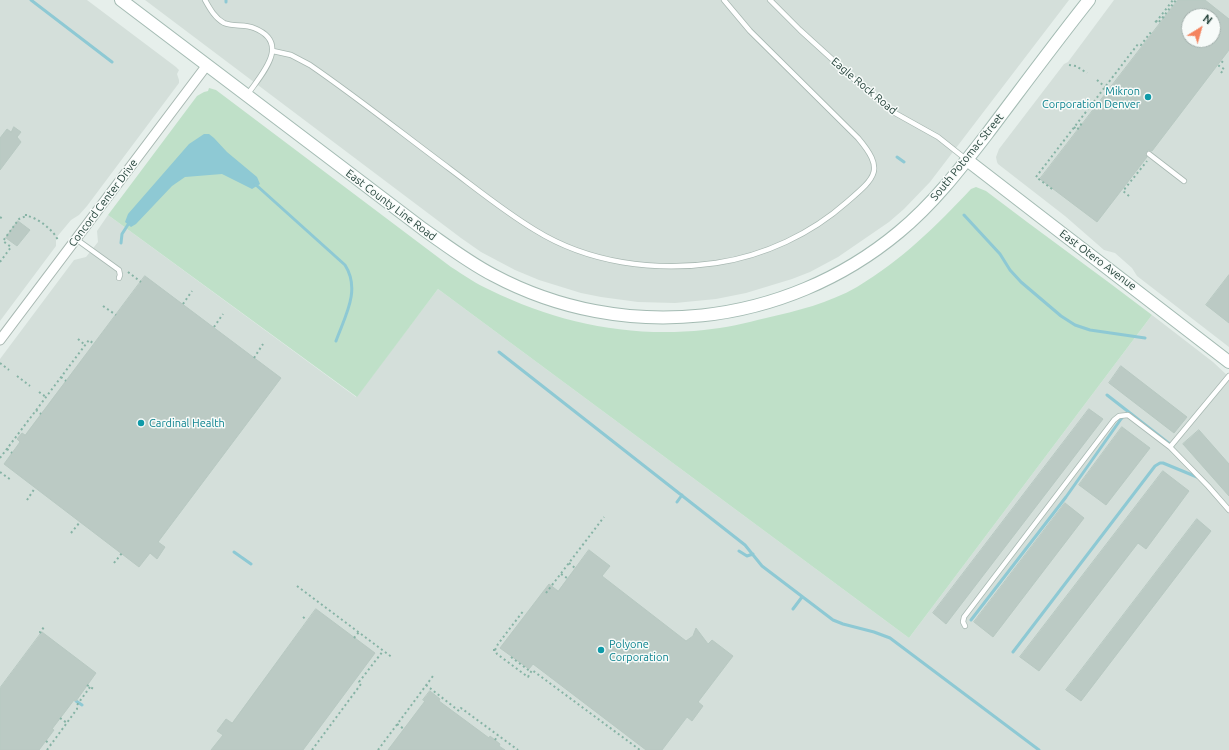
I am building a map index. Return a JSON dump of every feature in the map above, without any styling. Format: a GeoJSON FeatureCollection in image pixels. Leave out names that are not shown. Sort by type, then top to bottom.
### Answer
{"type":"FeatureCollection","features":[{"type":"Feature","properties":{"kind":"main road","name":"East County Line Road"},"geometry":{"type":"LineString","coordinates":[[121,0],[459,255],[492,275],[551,300],[603,313],[654,318],[702,316]]}},
{"type":"Feature","properties":{"kind":"main road","name":"South Potomac Street"},"geometry":{"type":"LineString","coordinates":[[702,316],[746,309],[819,284],[853,265],[886,243],[912,221],[950,182],[1089,0]]}},
{"type":"Feature","properties":{"kind":"main road","name":"East Otero Avenue"},"geometry":{"type":"LineString","coordinates":[[967,160],[1229,362]]}},
{"type":"Feature","properties":{"kind":"street","name":"Concord Center Drive"},"geometry":{"type":"LineString","coordinates":[[0,340],[207,65]]}},
{"type":"Feature","properties":{"kind":"lane"},"geometry":{"type":"LineString","coordinates":[[205,0],[214,15],[224,23],[253,28],[260,31],[271,42],[273,51],[272,59],[246,95]]}},
{"type":"Feature","properties":{"kind":"lane"},"geometry":{"type":"LineString","coordinates":[[273,51],[291,55],[310,65],[476,189],[544,235],[574,248],[611,260],[649,266],[688,266],[739,258],[776,246],[800,234],[827,218],[863,188],[870,181],[875,170],[875,164],[872,156],[858,138],[750,31],[724,0]]}},
{"type":"Feature","properties":{"kind":"lane","name":"Eagle Rock Road"},"geometry":{"type":"LineString","coordinates":[[770,0],[806,35],[881,102],[895,113],[938,137],[967,160]]}},
{"type":"Feature","properties":{"kind":"lane"},"geometry":{"type":"LineString","coordinates":[[1150,155],[1184,181]]}},
{"type":"Feature","properties":{"kind":"lane"},"geometry":{"type":"LineString","coordinates":[[76,238],[120,270],[119,278]]}},
{"type":"Feature","properties":{"kind":"lane"},"geometry":{"type":"LineString","coordinates":[[1170,447],[1229,376]]}},
{"type":"Feature","properties":{"kind":"lane"},"geometry":{"type":"LineString","coordinates":[[965,626],[963,622],[964,617],[1114,420],[1119,416],[1128,415],[1170,447],[1229,510]]}},
{"type":"Feature","properties":{"kind":"path"},"geometry":{"type":"LineString","coordinates":[[1173,0],[1156,21],[1158,23],[1176,0]]}},
{"type":"Feature","properties":{"kind":"path"},"geometry":{"type":"LineString","coordinates":[[1052,189],[1036,177],[1138,44],[1141,45],[1150,33],[1151,34]]}},
{"type":"Feature","properties":{"kind":"path"},"geometry":{"type":"LineString","coordinates":[[1221,73],[1224,69],[1219,66],[1222,60]]}},
{"type":"Feature","properties":{"kind":"path"},"geometry":{"type":"LineString","coordinates":[[1069,65],[1076,66],[1087,73]]}},
{"type":"Feature","properties":{"kind":"path"},"geometry":{"type":"LineString","coordinates":[[1097,80],[1105,87]]}},
{"type":"Feature","properties":{"kind":"path"},"geometry":{"type":"LineString","coordinates":[[1074,128],[1077,130],[1082,123],[1083,124]]}},
{"type":"Feature","properties":{"kind":"path"},"geometry":{"type":"LineString","coordinates":[[1052,155],[1056,158]]}},
{"type":"Feature","properties":{"kind":"path"},"geometry":{"type":"LineString","coordinates":[[1129,196],[1123,191],[1150,155]]}},
{"type":"Feature","properties":{"kind":"path"},"geometry":{"type":"LineString","coordinates":[[0,262],[11,247],[3,241],[19,219],[26,215],[33,217],[55,234],[58,242]]}},
{"type":"Feature","properties":{"kind":"path"},"geometry":{"type":"LineString","coordinates":[[8,245],[11,241]]}},
{"type":"Feature","properties":{"kind":"path"},"geometry":{"type":"LineString","coordinates":[[128,272],[141,282]]}},
{"type":"Feature","properties":{"kind":"path"},"geometry":{"type":"LineString","coordinates":[[183,304],[192,291]]}},
{"type":"Feature","properties":{"kind":"path"},"geometry":{"type":"LineString","coordinates":[[103,306],[116,315]]}},
{"type":"Feature","properties":{"kind":"path"},"geometry":{"type":"LineString","coordinates":[[214,327],[223,314]]}},
{"type":"Feature","properties":{"kind":"path"},"geometry":{"type":"LineString","coordinates":[[78,340],[85,345]]}},
{"type":"Feature","properties":{"kind":"path"},"geometry":{"type":"LineString","coordinates":[[0,458],[89,340],[94,344]]}},
{"type":"Feature","properties":{"kind":"path"},"geometry":{"type":"LineString","coordinates":[[254,358],[263,344]]}},
{"type":"Feature","properties":{"kind":"path"},"geometry":{"type":"LineString","coordinates":[[0,363],[9,370]]}},
{"type":"Feature","properties":{"kind":"path"},"geometry":{"type":"LineString","coordinates":[[17,376],[30,386]]}},
{"type":"Feature","properties":{"kind":"path"},"geometry":{"type":"LineString","coordinates":[[61,377],[66,381]]}},
{"type":"Feature","properties":{"kind":"path"},"geometry":{"type":"LineString","coordinates":[[39,392],[46,397]]}},
{"type":"Feature","properties":{"kind":"path"},"geometry":{"type":"LineString","coordinates":[[36,410],[41,414]]}},
{"type":"Feature","properties":{"kind":"path"},"geometry":{"type":"LineString","coordinates":[[7,449],[12,453]]}},
{"type":"Feature","properties":{"kind":"path"},"geometry":{"type":"LineString","coordinates":[[0,472],[11,480]]}},
{"type":"Feature","properties":{"kind":"path"},"geometry":{"type":"LineString","coordinates":[[27,500],[35,488]]}},
{"type":"Feature","properties":{"kind":"path"},"geometry":{"type":"LineString","coordinates":[[546,593],[604,517]]}},
{"type":"Feature","properties":{"kind":"path"},"geometry":{"type":"LineString","coordinates":[[71,533],[80,522]]}},
{"type":"Feature","properties":{"kind":"path"},"geometry":{"type":"LineString","coordinates":[[114,563],[122,553]]}},
{"type":"Feature","properties":{"kind":"path"},"geometry":{"type":"LineString","coordinates":[[569,563],[575,568]]}},
{"type":"Feature","properties":{"kind":"path"},"geometry":{"type":"LineString","coordinates":[[561,574],[567,578]]}},
{"type":"Feature","properties":{"kind":"path"},"geometry":{"type":"LineString","coordinates":[[297,586],[393,658]]}},
{"type":"Feature","properties":{"kind":"path"},"geometry":{"type":"LineString","coordinates":[[524,610],[494,650],[497,654],[528,677],[536,667]]}},
{"type":"Feature","properties":{"kind":"path"},"geometry":{"type":"LineString","coordinates":[[303,617],[307,620]]}},
{"type":"Feature","properties":{"kind":"path"},"geometry":{"type":"LineString","coordinates":[[42,633],[40,632],[45,626]]}},
{"type":"Feature","properties":{"kind":"path"},"geometry":{"type":"LineString","coordinates":[[354,638],[359,632]]}},
{"type":"Feature","properties":{"kind":"path"},"geometry":{"type":"LineString","coordinates":[[312,750],[361,684],[359,682],[383,650]]}},
{"type":"Feature","properties":{"kind":"path"},"geometry":{"type":"LineString","coordinates":[[507,661],[511,657],[546,680],[640,750]]}},
{"type":"Feature","properties":{"kind":"path"},"geometry":{"type":"LineString","coordinates":[[371,658],[375,661]]}},
{"type":"Feature","properties":{"kind":"path"},"geometry":{"type":"LineString","coordinates":[[378,750],[433,676]]}},
{"type":"Feature","properties":{"kind":"path"},"geometry":{"type":"LineString","coordinates":[[546,680],[549,676]]}},
{"type":"Feature","properties":{"kind":"path"},"geometry":{"type":"LineString","coordinates":[[47,750],[77,709],[77,705],[89,686],[94,690]]}},
{"type":"Feature","properties":{"kind":"path"},"geometry":{"type":"LineString","coordinates":[[426,686],[437,696],[459,710],[461,708],[518,750]]}},
{"type":"Feature","properties":{"kind":"path"},"geometry":{"type":"LineString","coordinates":[[573,700],[576,697]]}},
{"type":"Feature","properties":{"kind":"path"},"geometry":{"type":"LineString","coordinates":[[60,718],[67,723]]}},
{"type":"Feature","properties":{"kind":"path"},"geometry":{"type":"LineString","coordinates":[[397,724],[404,729]]}},
{"type":"Feature","properties":{"kind":"path"},"geometry":{"type":"LineString","coordinates":[[495,740],[498,735]]}},
{"type":"Feature","properties":{"kind":"path"},"geometry":{"type":"LineString","coordinates":[[46,741],[51,745]]}},
{"type":"Feature","properties":{"kind":"shaded area"},"geometry":{"type":"Polygon","coordinates":[[[0,0],[87,0],[176,67],[179,70],[177,74],[179,83],[87,206],[79,215],[71,220],[56,238],[56,246],[0,321],[0,0]]]}},
{"type":"Feature","properties":{"kind":"shaded area"},"geometry":{"type":"Polygon","coordinates":[[[145,0],[1069,0],[930,182],[889,222],[838,257],[810,272],[792,279],[746,293],[716,299],[675,303],[638,302],[581,293],[539,280],[515,270],[481,252],[145,0]]]}},
{"type":"Feature","properties":{"kind":"shaded area"},"geometry":{"type":"Polygon","coordinates":[[[1114,0],[1229,0],[1229,347],[1137,276],[1132,268],[1115,253],[1104,250],[1065,216],[998,164],[996,157],[999,149],[1064,64],[1068,62],[1114,0]]]}},
{"type":"Feature","properties":{"kind":"shaded area"},"geometry":{"type":"Polygon","coordinates":[[[108,215],[356,397],[438,289],[909,638],[1152,315],[1213,362],[1229,377],[1229,750],[0,750],[0,359],[74,260],[86,257],[98,242],[97,231],[108,215]]]}},
{"type":"Feature","properties":{"kind":"green space"},"geometry":{"type":"Polygon","coordinates":[[[209,88],[216,90],[451,267],[480,285],[515,302],[568,319],[621,330],[676,332],[728,327],[813,306],[846,293],[889,266],[918,242],[971,189],[976,187],[986,191],[1152,315],[909,638],[438,289],[357,397],[108,215],[197,96],[208,91],[209,88]]]}},
{"type":"Feature","properties":{"kind":"water"},"geometry":{"type":"Polygon","coordinates":[[[204,134],[209,134],[214,138],[227,152],[257,177],[260,184],[252,189],[222,174],[185,177],[172,186],[136,224],[131,227],[125,222],[128,214],[189,144],[204,134]]]}},
{"type":"Feature","properties":{"kind":"building","name":"Mikron Corporation Denver"},"geometry":{"type":"Polygon","coordinates":[[[1178,0],[1205,0],[1215,8],[1181,8],[1181,48],[1221,48],[1221,13],[1229,19],[1229,50],[1152,151],[1148,150],[1146,152],[1145,155],[1147,157],[1097,222],[1040,179],[1178,0]]]}},
{"type":"Feature","properties":{"kind":"building"},"geometry":{"type":"Polygon","coordinates":[[[14,127],[21,132],[17,137],[21,142],[0,170],[0,138],[7,129],[11,132],[14,127]]]}},
{"type":"Feature","properties":{"kind":"building"},"geometry":{"type":"Polygon","coordinates":[[[18,221],[30,230],[17,246],[6,238],[18,221]]]}},
{"type":"Feature","properties":{"kind":"building"},"geometry":{"type":"Polygon","coordinates":[[[1229,275],[1229,323],[1206,305],[1229,275]]]}},
{"type":"Feature","properties":{"kind":"building","name":"Cardinal Health"},"geometry":{"type":"Polygon","coordinates":[[[145,276],[281,378],[158,542],[165,547],[157,559],[150,553],[139,567],[4,464],[20,442],[17,439],[22,433],[25,435],[145,276]]]}},
{"type":"Feature","properties":{"kind":"building"},"geometry":{"type":"Polygon","coordinates":[[[1121,366],[1187,417],[1174,433],[1109,383],[1121,366]]]}},
{"type":"Feature","properties":{"kind":"building"},"geometry":{"type":"Polygon","coordinates":[[[1089,409],[1103,419],[946,624],[933,613],[1089,409]]]}},
{"type":"Feature","properties":{"kind":"building"},"geometry":{"type":"Polygon","coordinates":[[[1122,427],[1150,448],[1106,505],[1079,485],[1122,427]]]}},
{"type":"Feature","properties":{"kind":"building"},"geometry":{"type":"Polygon","coordinates":[[[1199,430],[1229,464],[1229,496],[1183,444],[1199,430]]]}},
{"type":"Feature","properties":{"kind":"building"},"geometry":{"type":"Polygon","coordinates":[[[1163,471],[1189,491],[1146,549],[1138,543],[1039,671],[1020,657],[1163,471]]]}},
{"type":"Feature","properties":{"kind":"building"},"geometry":{"type":"Polygon","coordinates":[[[1065,503],[1084,518],[993,637],[974,622],[1065,503]]]}},
{"type":"Feature","properties":{"kind":"building"},"geometry":{"type":"Polygon","coordinates":[[[1197,519],[1211,531],[1081,701],[1066,690],[1197,519]]]}},
{"type":"Feature","properties":{"kind":"building","name":"Polyone Corporation"},"geometry":{"type":"Polygon","coordinates":[[[589,550],[610,566],[602,576],[686,641],[693,636],[696,628],[708,644],[712,640],[733,656],[698,702],[703,706],[692,721],[687,717],[662,750],[646,750],[533,664],[529,669],[500,648],[549,584],[558,591],[589,550]]]}},
{"type":"Feature","properties":{"kind":"building"},"geometry":{"type":"Polygon","coordinates":[[[316,609],[375,653],[303,750],[211,750],[223,735],[217,731],[226,719],[232,723],[316,609]]]}},
{"type":"Feature","properties":{"kind":"building"},"geometry":{"type":"Polygon","coordinates":[[[42,632],[96,673],[76,701],[74,700],[52,729],[54,730],[39,750],[0,750],[0,688],[42,632]]]}},
{"type":"Feature","properties":{"kind":"building"},"geometry":{"type":"Polygon","coordinates":[[[430,691],[440,699],[439,701],[489,738],[490,736],[505,750],[388,750],[425,701],[423,700],[430,691]]]}},
{"type":"Feature","properties":{"kind":"waterway"},"geometry":{"type":"LineString","coordinates":[[31,0],[112,62]]}},
{"type":"Feature","properties":{"kind":"waterway"},"geometry":{"type":"LineString","coordinates":[[897,157],[904,162]]}},
{"type":"Feature","properties":{"kind":"waterway"},"geometry":{"type":"LineString","coordinates":[[255,184],[345,265],[350,274],[352,284],[350,303],[336,341]]}},
{"type":"Feature","properties":{"kind":"waterway"},"geometry":{"type":"LineString","coordinates":[[964,215],[1000,254],[1010,270],[1021,282],[1061,316],[1075,325],[1090,330],[1145,338]]}},
{"type":"Feature","properties":{"kind":"waterway"},"geometry":{"type":"LineString","coordinates":[[121,243],[122,234],[129,223]]}},
{"type":"Feature","properties":{"kind":"waterway"},"geometry":{"type":"LineString","coordinates":[[499,352],[745,545],[762,566],[833,620],[890,638],[1039,750]]}},
{"type":"Feature","properties":{"kind":"waterway"},"geometry":{"type":"LineString","coordinates":[[1107,395],[1171,445]]}},
{"type":"Feature","properties":{"kind":"waterway"},"geometry":{"type":"LineString","coordinates":[[971,620],[1066,497],[1124,415],[1130,413]]}},
{"type":"Feature","properties":{"kind":"waterway"},"geometry":{"type":"LineString","coordinates":[[1013,652],[1155,466],[1163,463],[1197,477]]}},
{"type":"Feature","properties":{"kind":"waterway"},"geometry":{"type":"LineString","coordinates":[[677,502],[682,495]]}},
{"type":"Feature","properties":{"kind":"waterway"},"geometry":{"type":"LineString","coordinates":[[739,551],[747,556],[753,554]]}},
{"type":"Feature","properties":{"kind":"waterway"},"geometry":{"type":"LineString","coordinates":[[234,552],[251,564]]}},
{"type":"Feature","properties":{"kind":"waterway"},"geometry":{"type":"LineString","coordinates":[[793,609],[802,597]]}},
{"type":"Feature","properties":{"kind":"waterway"},"geometry":{"type":"LineString","coordinates":[[76,701],[82,705]]}},
{"type":"Feature","properties":{"kind":"place","name":"Mikron Corporation Denver"},"geometry":{"type":"Point","coordinates":[1148,97]}},
{"type":"Feature","properties":{"kind":"place","name":"Cardinal Health"},"geometry":{"type":"Point","coordinates":[141,423]}},
{"type":"Feature","properties":{"kind":"place","name":"Polyone Corporation"},"geometry":{"type":"Point","coordinates":[601,650]}}]}
